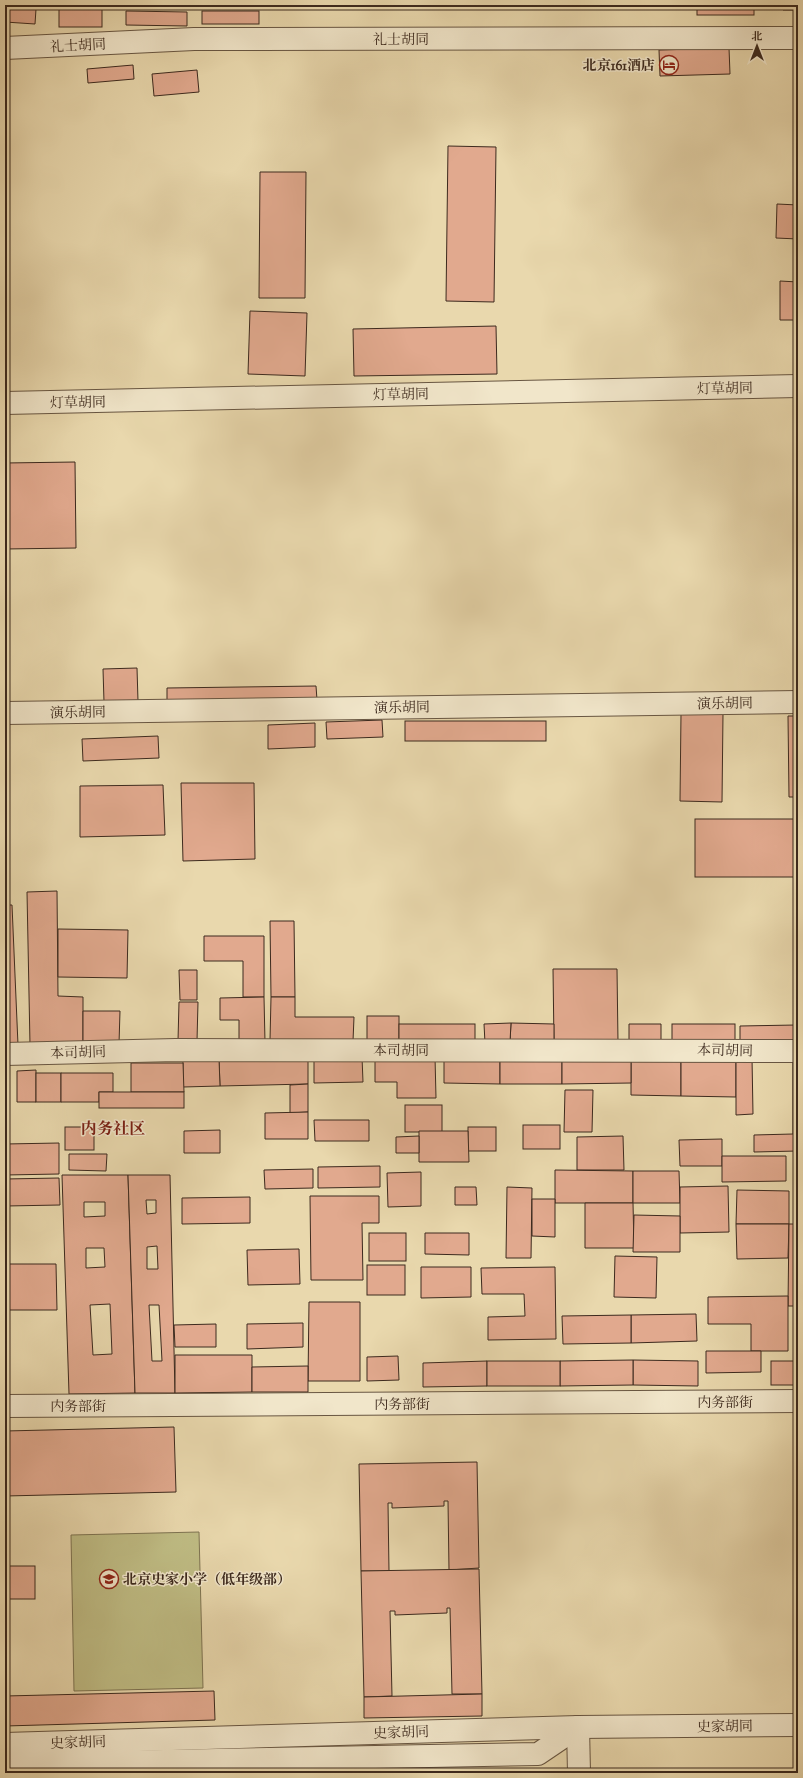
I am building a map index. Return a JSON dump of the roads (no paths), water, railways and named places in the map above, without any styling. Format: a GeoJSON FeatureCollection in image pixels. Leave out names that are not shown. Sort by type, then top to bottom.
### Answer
{"type":"FeatureCollection","features":[{"type":"Feature","properties":{"kind":"street","name":"礼士胡同"},"geometry":{"type":"LineString","coordinates":[[5,48],[194,39],[798,38]]}},
{"type":"Feature","properties":{"kind":"street","name":"灯草胡同"},"geometry":{"type":"LineString","coordinates":[[5,404],[798,386]]}},
{"type":"Feature","properties":{"kind":"street","name":"演乐胡同"},"geometry":{"type":"LineString","coordinates":[[5,712],[798,702]]}},
{"type":"Feature","properties":{"kind":"street","name":"本司胡同"},"geometry":{"type":"LineString","coordinates":[[5,1054],[176,1050],[798,1051]]}},
{"type":"Feature","properties":{"kind":"street","name":"内务部街"},"geometry":{"type":"LineString","coordinates":[[5,1406],[798,1401]]}},
{"type":"Feature","properties":{"kind":"street","name":"史家胡同"},"geometry":{"type":"LineString","coordinates":[[5,1744],[578,1727],[798,1725]]}},
{"type":"Feature","properties":{"kind":"street"},"geometry":{"type":"LineString","coordinates":[[5,1764],[538,1754],[578,1727]]}},
{"type":"Feature","properties":{"kind":"street"},"geometry":{"type":"LineString","coordinates":[[578,1727],[579,1773]]}},
{"type":"Feature","properties":{"kind":"place","name":"北京161酒店"},"geometry":{"type":"Point","coordinates":[669,65]}},
{"type":"Feature","properties":{"kind":"place","name":"北京史家小学（低年级部）"},"geometry":{"type":"Point","coordinates":[109,1579]}},
{"type":"Feature","properties":{"kind":"district","name":"内务社区"},"geometry":{"type":"Point","coordinates":[113,1128]}}]}
